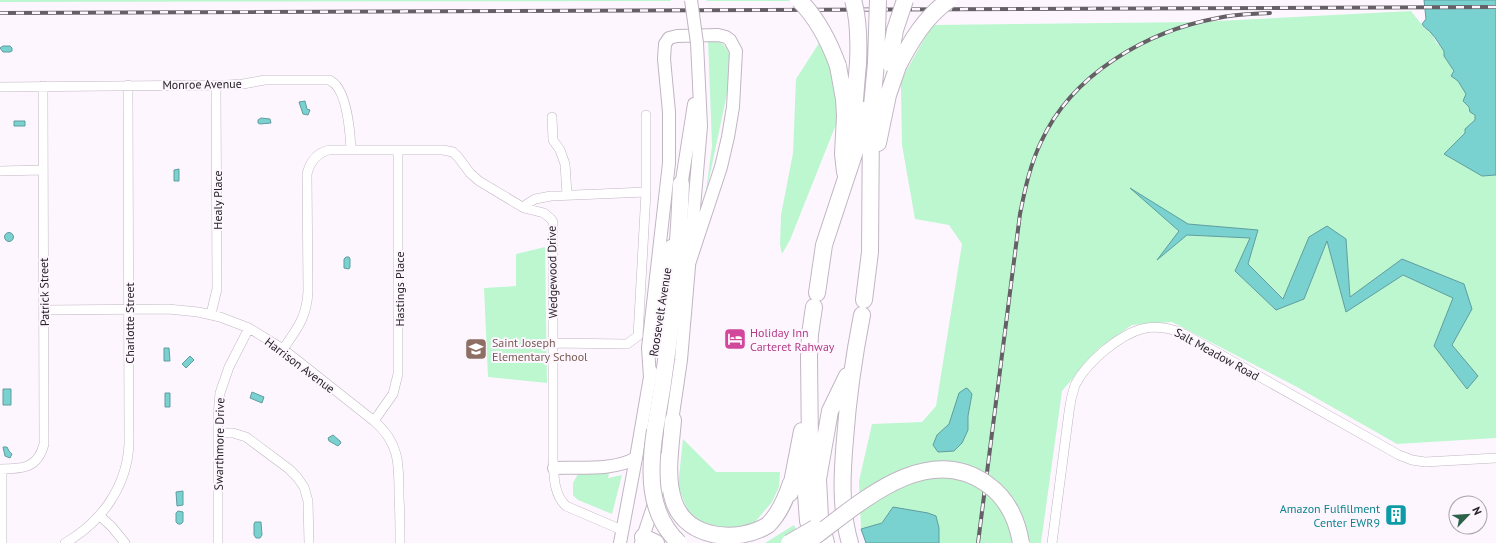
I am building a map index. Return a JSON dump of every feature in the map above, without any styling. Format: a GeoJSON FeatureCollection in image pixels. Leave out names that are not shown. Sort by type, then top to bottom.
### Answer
{"type":"FeatureCollection","features":[{"type":"Feature","properties":{"kind":"highway"},"geometry":{"type":"LineString","coordinates":[[799,0],[818,22],[838,66],[844,99],[845,116],[843,154],[846,176]]}},
{"type":"Feature","properties":{"kind":"highway"},"geometry":{"type":"LineString","coordinates":[[853,0],[858,23],[859,43],[878,64]]}},
{"type":"Feature","properties":{"kind":"highway"},"geometry":{"type":"LineString","coordinates":[[871,192],[883,117],[872,0]]}},
{"type":"Feature","properties":{"kind":"highway"},"geometry":{"type":"LineString","coordinates":[[850,543],[846,522],[842,480],[853,362],[863,308],[870,252],[871,116],[878,64],[878,0]]}},
{"type":"Feature","properties":{"kind":"highway"},"geometry":{"type":"LineString","coordinates":[[814,543],[808,521],[806,494],[806,479],[810,448],[809,350],[824,245],[846,176],[852,131],[878,64],[895,30],[905,0]]}},
{"type":"Feature","properties":{"kind":"highway"},"geometry":{"type":"LineString","coordinates":[[878,64],[919,30],[930,16],[949,0]]}},
{"type":"Feature","properties":{"kind":"highway"},"geometry":{"type":"LineString","coordinates":[[679,543],[662,521],[655,504],[651,463],[673,314],[680,232],[681,184]]}},
{"type":"Feature","properties":{"kind":"highway"},"geometry":{"type":"LineString","coordinates":[[826,543],[818,506],[818,479],[830,411],[853,362]]}},
{"type":"Feature","properties":{"kind":"highway"},"geometry":{"type":"LineString","coordinates":[[673,420],[670,473],[672,493],[677,510],[682,518],[687,524],[702,534],[717,539],[732,540],[748,538],[769,524],[784,502],[791,482],[810,398]]}},
{"type":"Feature","properties":{"kind":"highway"},"geometry":{"type":"LineString","coordinates":[[789,543],[897,480],[923,471],[945,470],[966,473],[983,481],[1005,501],[1014,517],[1021,543]]}},
{"type":"Feature","properties":{"kind":"highway"},"geometry":{"type":"LineString","coordinates":[[755,543],[769,533],[781,519],[789,502],[791,482]]}},
{"type":"Feature","properties":{"kind":"highway"},"geometry":{"type":"LineString","coordinates":[[806,543],[871,495]]}},
{"type":"Feature","properties":{"kind":"main road","name":"Roosevelt Avenue"},"geometry":{"type":"LineString","coordinates":[[647,541],[673,420],[681,360],[701,126],[697,43],[691,0]]}},
{"type":"Feature","properties":{"kind":"main road"},"geometry":{"type":"LineString","coordinates":[[650,377],[648,348],[669,163],[669,112],[664,48],[667,41],[677,36],[718,35],[726,37],[730,40],[736,51],[733,107],[721,167],[689,264]]}},
{"type":"Feature","properties":{"kind":"main road","name":"Roosevelt Avenue"},"geometry":{"type":"LineString","coordinates":[[620,543],[650,377],[698,81]]}},
{"type":"Feature","properties":{"kind":"main road"},"geometry":{"type":"LineString","coordinates":[[554,468],[616,466],[636,458]]}},
{"type":"Feature","properties":{"kind":"main road"},"geometry":{"type":"LineString","coordinates":[[622,530],[647,541]]}},
{"type":"Feature","properties":{"kind":"street","name":"Monroe Avenue"},"geometry":{"type":"LineString","coordinates":[[0,87],[216,85],[243,84],[272,80],[318,79],[332,81],[338,87],[346,109],[351,149]]}},
{"type":"Feature","properties":{"kind":"street","name":"Charlotte Street"},"geometry":{"type":"LineString","coordinates":[[65,543],[80,534],[100,516],[118,489],[128,461],[128,85]]}},
{"type":"Feature","properties":{"kind":"street","name":"Healy Place"},"geometry":{"type":"LineString","coordinates":[[211,314],[216,298],[217,281],[216,85]]}},
{"type":"Feature","properties":{"kind":"street","name":"Patrick Street"},"geometry":{"type":"LineString","coordinates":[[1,469],[21,468],[28,466],[37,460],[43,449],[43,86]]}},
{"type":"Feature","properties":{"kind":"street"},"geometry":{"type":"LineString","coordinates":[[553,343],[628,344],[638,336],[646,192],[646,115]]}},
{"type":"Feature","properties":{"kind":"street"},"geometry":{"type":"LineString","coordinates":[[552,118],[553,140],[560,150],[565,164],[567,194]]}},
{"type":"Feature","properties":{"kind":"street","name":"Wedgewood Drive"},"geometry":{"type":"LineString","coordinates":[[283,349],[301,323],[306,307],[308,291],[307,179],[310,165],[318,155],[325,151],[351,149],[443,150],[452,152],[458,156],[470,173],[479,181],[524,208],[544,213],[552,222],[554,468],[557,492],[560,500],[566,506],[622,530]]}},
{"type":"Feature","properties":{"kind":"street","name":"Hastings Place"},"geometry":{"type":"LineString","coordinates":[[374,421],[393,394],[398,374],[398,150]]}},
{"type":"Feature","properties":{"kind":"street"},"geometry":{"type":"LineString","coordinates":[[0,171],[42,170]]}},
{"type":"Feature","properties":{"kind":"street"},"geometry":{"type":"LineString","coordinates":[[524,208],[535,199],[551,196],[567,194],[646,192]]}},
{"type":"Feature","properties":{"kind":"street","name":"Harrison Avenue"},"geometry":{"type":"LineString","coordinates":[[44,310],[174,310],[211,314],[249,328],[283,349],[374,421],[382,428],[390,439],[398,461],[400,543]]}},
{"type":"Feature","properties":{"kind":"street","name":"Salt Meadow Road"},"geometry":{"type":"LineString","coordinates":[[1052,543],[1071,398],[1076,385],[1084,372],[1101,353],[1122,337],[1133,331],[1146,328],[1164,327],[1184,334],[1371,441],[1405,458],[1433,462],[1496,458]]}},
{"type":"Feature","properties":{"kind":"street","name":"Swarthmore Drive"},"geometry":{"type":"LineString","coordinates":[[218,543],[218,404],[222,385],[229,367],[249,328]]}},
{"type":"Feature","properties":{"kind":"street"},"geometry":{"type":"LineString","coordinates":[[218,433],[233,433],[246,437],[289,469],[297,477],[304,487],[308,501],[309,543]]}},
{"type":"Feature","properties":{"kind":"street"},"geometry":{"type":"LineString","coordinates":[[1,469],[2,543]]}},
{"type":"Feature","properties":{"kind":"street"},"geometry":{"type":"LineString","coordinates":[[100,516],[112,527],[125,543]]}},
{"type":"Feature","properties":{"kind":"green space"},"geometry":{"type":"Polygon","coordinates":[[[0,0],[670,0],[671,1],[0,2],[0,0]]]}},
{"type":"Feature","properties":{"kind":"green space"},"geometry":{"type":"Polygon","coordinates":[[[789,0],[790,1],[707,1],[789,0]]]}},
{"type":"Feature","properties":{"kind":"green space"},"geometry":{"type":"Polygon","coordinates":[[[1411,11],[1426,30],[1432,34],[1436,42],[1444,51],[1444,55],[1453,70],[1454,79],[1458,81],[1466,94],[1463,101],[1469,107],[1470,112],[1475,115],[1475,120],[1465,129],[1465,133],[1444,154],[1482,176],[1496,175],[1496,438],[1397,444],[1297,387],[1172,322],[1132,325],[1099,348],[1062,391],[1041,543],[939,543],[939,528],[882,523],[861,529],[859,481],[872,424],[922,422],[936,406],[962,244],[949,225],[915,219],[902,145],[900,82],[932,25],[1197,22],[1411,11]],[[1133,190],[1180,231],[1159,258],[1187,235],[1250,238],[1235,271],[1276,310],[1304,299],[1327,241],[1346,312],[1403,275],[1454,298],[1434,346],[1452,345],[1472,309],[1402,259],[1350,298],[1346,240],[1309,237],[1284,299],[1248,264],[1258,230],[1188,224],[1133,190]],[[971,400],[937,435],[968,430],[968,416],[971,400]]]}},
{"type":"Feature","properties":{"kind":"green space"},"geometry":{"type":"Polygon","coordinates":[[[708,40],[724,45],[729,53],[732,70],[705,198],[712,146],[708,40]]]}},
{"type":"Feature","properties":{"kind":"green space"},"geometry":{"type":"Polygon","coordinates":[[[821,40],[836,83],[837,122],[790,240],[782,254],[780,245],[781,215],[793,153],[796,79],[821,40]]]}},
{"type":"Feature","properties":{"kind":"green space"},"geometry":{"type":"Polygon","coordinates":[[[545,247],[547,383],[488,377],[484,288],[516,286],[516,254],[545,247]]]}},
{"type":"Feature","properties":{"kind":"green space"},"geometry":{"type":"Polygon","coordinates":[[[683,439],[716,472],[780,472],[779,487],[772,502],[749,529],[719,532],[690,517],[678,486],[683,439]]]}},
{"type":"Feature","properties":{"kind":"green space"},"geometry":{"type":"Polygon","coordinates":[[[609,473],[608,478],[622,475],[612,514],[578,500],[573,495],[573,483],[578,474],[609,473]]]}},
{"type":"Feature","properties":{"kind":"green space"},"geometry":{"type":"Polygon","coordinates":[[[794,525],[802,543],[765,543],[794,525]]]}},
{"type":"Feature","properties":{"kind":"water"},"geometry":{"type":"Polygon","coordinates":[[[1424,0],[1496,0],[1496,175],[1482,176],[1444,154],[1465,133],[1465,129],[1475,120],[1475,115],[1470,112],[1469,107],[1463,101],[1466,94],[1458,81],[1451,76],[1454,71],[1444,56],[1444,51],[1430,31],[1422,24],[1426,19],[1424,0]]]}},
{"type":"Feature","properties":{"kind":"water"},"geometry":{"type":"Polygon","coordinates":[[[3,46],[10,46],[12,51],[3,52],[0,48],[3,46]]]}},
{"type":"Feature","properties":{"kind":"water"},"geometry":{"type":"Polygon","coordinates":[[[305,101],[307,109],[310,110],[308,115],[303,114],[299,102],[305,101]]]}},
{"type":"Feature","properties":{"kind":"water"},"geometry":{"type":"Polygon","coordinates":[[[261,118],[270,119],[271,123],[258,123],[258,120],[261,118]]]}},
{"type":"Feature","properties":{"kind":"water"},"geometry":{"type":"Polygon","coordinates":[[[14,121],[25,121],[25,126],[14,126],[14,121]]]}},
{"type":"Feature","properties":{"kind":"water"},"geometry":{"type":"Polygon","coordinates":[[[179,169],[179,181],[174,181],[174,170],[179,169]]]}},
{"type":"Feature","properties":{"kind":"water"},"geometry":{"type":"Polygon","coordinates":[[[1130,188],[1188,224],[1258,230],[1248,264],[1283,299],[1309,237],[1327,226],[1346,239],[1350,297],[1402,259],[1464,284],[1472,309],[1452,345],[1478,376],[1467,389],[1434,346],[1453,298],[1403,275],[1346,312],[1327,241],[1304,299],[1276,310],[1235,271],[1250,238],[1187,235],[1157,260],[1179,231],[1130,188]]]}},
{"type":"Feature","properties":{"kind":"water"},"geometry":{"type":"Polygon","coordinates":[[[7,233],[11,233],[13,237],[11,241],[7,241],[5,239],[5,235],[7,233]]]}},
{"type":"Feature","properties":{"kind":"water"},"geometry":{"type":"Polygon","coordinates":[[[349,257],[350,259],[349,269],[344,268],[344,259],[349,257]]]}},
{"type":"Feature","properties":{"kind":"water"},"geometry":{"type":"Polygon","coordinates":[[[164,348],[169,348],[170,361],[164,361],[164,348]]]}},
{"type":"Feature","properties":{"kind":"water"},"geometry":{"type":"Polygon","coordinates":[[[190,356],[194,360],[186,368],[182,364],[190,356]]]}},
{"type":"Feature","properties":{"kind":"water"},"geometry":{"type":"Polygon","coordinates":[[[966,388],[972,394],[968,416],[968,430],[962,443],[954,451],[938,452],[933,445],[937,435],[949,424],[959,393],[966,388]]]}},
{"type":"Feature","properties":{"kind":"water"},"geometry":{"type":"Polygon","coordinates":[[[3,389],[11,389],[11,405],[3,405],[3,389]]]}},
{"type":"Feature","properties":{"kind":"water"},"geometry":{"type":"Polygon","coordinates":[[[252,392],[264,397],[262,403],[250,398],[252,392]]]}},
{"type":"Feature","properties":{"kind":"water"},"geometry":{"type":"Polygon","coordinates":[[[165,393],[170,393],[170,407],[165,407],[165,393]]]}},
{"type":"Feature","properties":{"kind":"water"},"geometry":{"type":"Polygon","coordinates":[[[333,435],[341,443],[338,446],[329,441],[328,438],[333,435]]]}},
{"type":"Feature","properties":{"kind":"water"},"geometry":{"type":"Polygon","coordinates":[[[3,447],[7,447],[12,454],[10,458],[5,456],[3,447]]]}},
{"type":"Feature","properties":{"kind":"water"},"geometry":{"type":"Polygon","coordinates":[[[183,491],[183,505],[177,506],[176,492],[183,491]]]}},
{"type":"Feature","properties":{"kind":"water"},"geometry":{"type":"Polygon","coordinates":[[[893,507],[928,513],[936,516],[939,528],[939,543],[866,543],[861,529],[882,523],[893,507]]]}},
{"type":"Feature","properties":{"kind":"water"},"geometry":{"type":"Polygon","coordinates":[[[178,511],[183,512],[183,522],[181,524],[176,522],[176,513],[178,511]]]}},
{"type":"Feature","properties":{"kind":"water"},"geometry":{"type":"Polygon","coordinates":[[[255,522],[261,522],[262,535],[260,538],[256,538],[254,535],[255,522]]]}},
{"type":"Feature","properties":{"kind":"railway"},"geometry":{"type":"LineString","coordinates":[[0,13],[1496,7]]}},
{"type":"Feature","properties":{"kind":"railway"},"geometry":{"type":"LineString","coordinates":[[978,543],[1020,214],[1031,168],[1041,142],[1055,118],[1072,96],[1092,76],[1114,59],[1165,33],[1191,24],[1244,14],[1270,13]]}},
{"type":"Feature","properties":{"kind":"place","name":"Holiday Inn Carteret Rahway"},"geometry":{"type":"Point","coordinates":[735,339]}},
{"type":"Feature","properties":{"kind":"place","name":"Saint Joseph Elementary School"},"geometry":{"type":"Point","coordinates":[476,349]}},
{"type":"Feature","properties":{"kind":"place","name":"Amazon Fulfillment Center EWR9"},"geometry":{"type":"Point","coordinates":[1396,515]}}]}
